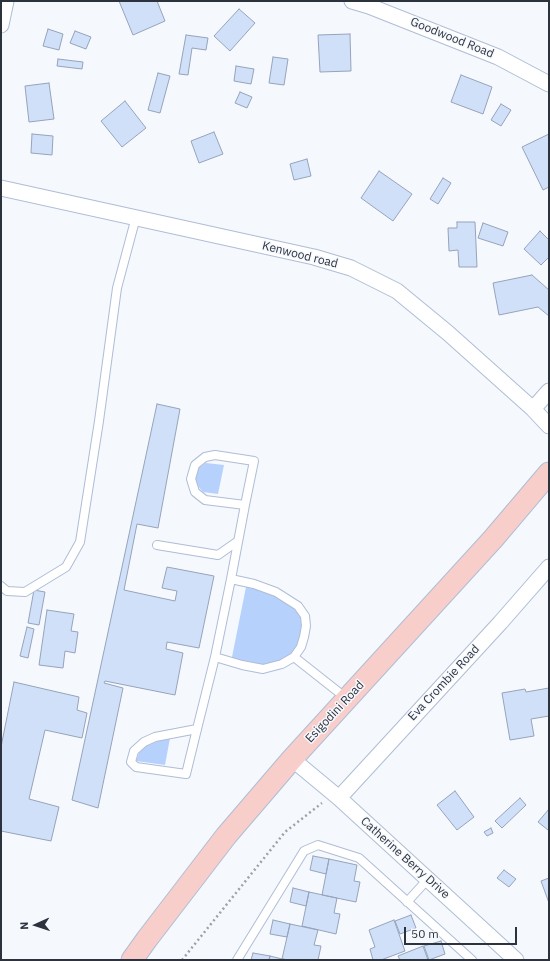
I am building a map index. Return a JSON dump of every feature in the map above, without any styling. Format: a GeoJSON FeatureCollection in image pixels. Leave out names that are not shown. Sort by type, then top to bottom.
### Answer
{"type":"FeatureCollection","features":[{"type":"Feature","properties":{"kind":"main road","name":"Esigodini Road"},"geometry":{"type":"LineString","coordinates":[[132,960],[226,836],[292,759],[493,539],[549,473]]}},
{"type":"Feature","properties":{"kind":"street"},"geometry":{"type":"LineString","coordinates":[[1,25],[6,1]]}},
{"type":"Feature","properties":{"kind":"street","name":"Goodwood Road"},"geometry":{"type":"LineString","coordinates":[[352,1],[369,6],[485,51],[541,78],[549,84]]}},
{"type":"Feature","properties":{"kind":"street","name":"Kenwood road"},"geometry":{"type":"LineString","coordinates":[[1,188],[314,257],[351,268],[396,291],[448,333],[533,409],[549,426]]}},
{"type":"Feature","properties":{"kind":"street"},"geometry":{"type":"LineString","coordinates":[[533,409],[549,391]]}},
{"type":"Feature","properties":{"kind":"street","name":"Eva Crombie Road"},"geometry":{"type":"LineString","coordinates":[[336,796],[500,623],[549,567]]}},
{"type":"Feature","properties":{"kind":"street","name":"Catherine Berry Drive"},"geometry":{"type":"LineString","coordinates":[[292,759],[336,796],[516,960]]}},
{"type":"Feature","properties":{"kind":"lane"},"geometry":{"type":"LineString","coordinates":[[1,586],[7,591],[24,592],[66,567],[80,542],[99,421],[117,288],[136,217]]}},
{"type":"Feature","properties":{"kind":"lane"},"geometry":{"type":"LineString","coordinates":[[197,729],[155,737],[144,742],[134,751],[131,762],[136,767],[186,774],[215,657],[254,461],[215,456],[205,457],[195,465],[191,479],[195,492],[205,500],[245,505]]}},
{"type":"Feature","properties":{"kind":"lane"},"geometry":{"type":"LineString","coordinates":[[157,545],[218,555],[238,541]]}},
{"type":"Feature","properties":{"kind":"lane"},"geometry":{"type":"LineString","coordinates":[[215,657],[242,665],[263,669],[282,664],[294,657],[301,647],[304,637],[306,626],[305,616],[298,606],[276,592],[254,584],[231,579]]}},
{"type":"Feature","properties":{"kind":"lane"},"geometry":{"type":"LineString","coordinates":[[294,657],[347,699]]}},
{"type":"Feature","properties":{"kind":"lane"},"geometry":{"type":"LineString","coordinates":[[237,960],[304,851],[318,845],[359,858],[472,960]]}},
{"type":"Feature","properties":{"kind":"lane"},"geometry":{"type":"LineString","coordinates":[[407,902],[428,879]]}},
{"type":"Feature","properties":{"kind":"path"},"geometry":{"type":"LineString","coordinates":[[182,960],[285,832],[336,796]]}},
{"type":"Feature","properties":{"kind":"shaded area"},"geometry":{"type":"Polygon","coordinates":[[[206,463],[224,465],[218,494],[203,492],[197,485],[195,475],[199,468],[206,463]]]}},
{"type":"Feature","properties":{"kind":"shaded area"},"geometry":{"type":"Polygon","coordinates":[[[247,582],[298,606],[306,626],[294,657],[263,669],[231,662],[247,582]]]}},
{"type":"Feature","properties":{"kind":"shaded area"},"geometry":{"type":"Polygon","coordinates":[[[170,738],[165,765],[136,761],[139,753],[146,746],[170,738]]]}},
{"type":"Feature","properties":{"kind":"building"},"geometry":{"type":"Polygon","coordinates":[[[119,1],[157,1],[165,21],[133,35],[119,1]]]}},
{"type":"Feature","properties":{"kind":"building"},"geometry":{"type":"Polygon","coordinates":[[[239,9],[255,23],[230,51],[214,36],[239,9]]]}},
{"type":"Feature","properties":{"kind":"building"},"geometry":{"type":"Polygon","coordinates":[[[48,29],[63,34],[59,50],[43,46],[48,29]]]}},
{"type":"Feature","properties":{"kind":"building"},"geometry":{"type":"Polygon","coordinates":[[[75,31],[91,37],[86,49],[70,43],[75,31]]]}},
{"type":"Feature","properties":{"kind":"building"},"geometry":{"type":"Polygon","coordinates":[[[350,34],[351,71],[320,72],[318,35],[350,34]]]}},
{"type":"Feature","properties":{"kind":"building"},"geometry":{"type":"Polygon","coordinates":[[[186,35],[208,38],[206,50],[192,48],[188,75],[179,74],[186,35]]]}},
{"type":"Feature","properties":{"kind":"building"},"geometry":{"type":"Polygon","coordinates":[[[273,57],[288,59],[284,85],[269,83],[273,57]]]}},
{"type":"Feature","properties":{"kind":"building"},"geometry":{"type":"Polygon","coordinates":[[[58,59],[83,62],[82,69],[57,66],[58,59]]]}},
{"type":"Feature","properties":{"kind":"building"},"geometry":{"type":"Polygon","coordinates":[[[236,66],[254,69],[251,84],[234,81],[236,66]]]}},
{"type":"Feature","properties":{"kind":"building"},"geometry":{"type":"Polygon","coordinates":[[[158,73],[170,76],[160,113],[148,110],[158,73]]]}},
{"type":"Feature","properties":{"kind":"building"},"geometry":{"type":"Polygon","coordinates":[[[461,75],[492,87],[483,114],[451,102],[461,75]]]}},
{"type":"Feature","properties":{"kind":"building"},"geometry":{"type":"Polygon","coordinates":[[[49,83],[54,119],[29,122],[25,86],[49,83]]]}},
{"type":"Feature","properties":{"kind":"building"},"geometry":{"type":"Polygon","coordinates":[[[240,92],[252,97],[247,108],[235,103],[240,92]]]}},
{"type":"Feature","properties":{"kind":"building"},"geometry":{"type":"Polygon","coordinates":[[[125,101],[146,128],[122,147],[101,121],[125,101]]]}},
{"type":"Feature","properties":{"kind":"building"},"geometry":{"type":"Polygon","coordinates":[[[501,104],[511,110],[501,126],[491,120],[501,104]]]}},
{"type":"Feature","properties":{"kind":"building"},"geometry":{"type":"Polygon","coordinates":[[[214,132],[223,154],[199,163],[191,141],[214,132]]]}},
{"type":"Feature","properties":{"kind":"building"},"geometry":{"type":"Polygon","coordinates":[[[32,134],[53,136],[52,155],[31,153],[32,134]]]}},
{"type":"Feature","properties":{"kind":"building"},"geometry":{"type":"Polygon","coordinates":[[[549,134],[549,187],[543,190],[522,147],[549,134]]]}},
{"type":"Feature","properties":{"kind":"building"},"geometry":{"type":"Polygon","coordinates":[[[307,159],[311,176],[294,180],[290,164],[307,159]]]}},
{"type":"Feature","properties":{"kind":"building"},"geometry":{"type":"Polygon","coordinates":[[[379,171],[412,194],[393,221],[361,198],[379,171]]]}},
{"type":"Feature","properties":{"kind":"building"},"geometry":{"type":"Polygon","coordinates":[[[443,178],[451,183],[438,204],[430,199],[443,178]]]}},
{"type":"Feature","properties":{"kind":"building"},"geometry":{"type":"Polygon","coordinates":[[[457,222],[475,222],[477,267],[459,267],[458,250],[449,251],[448,228],[457,228],[457,222]]]}},
{"type":"Feature","properties":{"kind":"building"},"geometry":{"type":"Polygon","coordinates":[[[483,223],[508,232],[503,246],[478,238],[483,223]]]}},
{"type":"Feature","properties":{"kind":"building"},"geometry":{"type":"Polygon","coordinates":[[[540,231],[549,240],[549,257],[541,265],[524,249],[540,231]]]}},
{"type":"Feature","properties":{"kind":"building"},"geometry":{"type":"Polygon","coordinates":[[[532,275],[549,290],[549,316],[538,307],[499,315],[493,283],[532,275]]]}},
{"type":"Feature","properties":{"kind":"building"},"geometry":{"type":"Polygon","coordinates":[[[157,404],[180,409],[158,528],[137,524],[124,590],[175,601],[177,591],[162,588],[167,567],[214,576],[199,648],[167,642],[166,649],[183,653],[175,695],[105,681],[104,683],[123,688],[98,808],[72,800],[157,404]]]}},
{"type":"Feature","properties":{"kind":"building"},"geometry":{"type":"Polygon","coordinates":[[[34,590],[45,592],[39,625],[28,623],[34,590]]]}},
{"type":"Feature","properties":{"kind":"building"},"geometry":{"type":"Polygon","coordinates":[[[47,610],[74,614],[71,631],[78,632],[75,653],[65,651],[63,668],[39,665],[47,610]]]}},
{"type":"Feature","properties":{"kind":"building"},"geometry":{"type":"Polygon","coordinates":[[[27,627],[34,629],[28,658],[20,656],[27,627]]]}},
{"type":"Feature","properties":{"kind":"building"},"geometry":{"type":"Polygon","coordinates":[[[14,682],[79,697],[77,710],[87,713],[82,738],[45,730],[29,799],[59,807],[51,841],[1,831],[1,747],[14,682]]]}},
{"type":"Feature","properties":{"kind":"building"},"geometry":{"type":"Polygon","coordinates":[[[549,688],[549,716],[531,719],[534,736],[510,740],[502,693],[525,689],[526,692],[549,688]]]}},
{"type":"Feature","properties":{"kind":"building"},"geometry":{"type":"Polygon","coordinates":[[[455,791],[474,817],[457,830],[437,805],[455,791]]]}},
{"type":"Feature","properties":{"kind":"building"},"geometry":{"type":"Polygon","coordinates":[[[520,798],[526,805],[502,828],[495,821],[520,798]]]}},
{"type":"Feature","properties":{"kind":"building"},"geometry":{"type":"Polygon","coordinates":[[[549,809],[549,829],[548,830],[538,822],[549,809]]]}},
{"type":"Feature","properties":{"kind":"building"},"geometry":{"type":"Polygon","coordinates":[[[491,828],[493,833],[487,836],[484,832],[491,828]]]}},
{"type":"Feature","properties":{"kind":"building"},"geometry":{"type":"Polygon","coordinates":[[[313,856],[329,859],[326,874],[310,870],[313,856]]]}},
{"type":"Feature","properties":{"kind":"building"},"geometry":{"type":"Polygon","coordinates":[[[329,859],[357,865],[354,881],[360,882],[356,902],[322,895],[329,859]]]}},
{"type":"Feature","properties":{"kind":"building"},"geometry":{"type":"Polygon","coordinates":[[[504,870],[516,879],[509,887],[497,878],[504,870]]]}},
{"type":"Feature","properties":{"kind":"building"},"geometry":{"type":"Polygon","coordinates":[[[549,878],[549,903],[541,881],[549,878]]]}},
{"type":"Feature","properties":{"kind":"building"},"geometry":{"type":"Polygon","coordinates":[[[293,888],[309,892],[306,906],[290,902],[293,888]]]}},
{"type":"Feature","properties":{"kind":"building"},"geometry":{"type":"Polygon","coordinates":[[[309,892],[337,898],[334,913],[340,914],[336,934],[302,926],[309,892]]]}},
{"type":"Feature","properties":{"kind":"building"},"geometry":{"type":"Polygon","coordinates":[[[411,915],[416,928],[400,934],[395,921],[411,915]]]}},
{"type":"Feature","properties":{"kind":"building"},"geometry":{"type":"Polygon","coordinates":[[[273,920],[290,924],[287,937],[270,934],[273,920]]]}},
{"type":"Feature","properties":{"kind":"building"},"geometry":{"type":"Polygon","coordinates":[[[394,920],[405,951],[381,960],[373,960],[370,949],[375,947],[369,930],[394,920]]]}},
{"type":"Feature","properties":{"kind":"building"},"geometry":{"type":"Polygon","coordinates":[[[290,924],[318,930],[314,945],[321,946],[318,960],[282,959],[290,924]]]}},
{"type":"Feature","properties":{"kind":"building"},"geometry":{"type":"Polygon","coordinates":[[[441,941],[445,954],[429,960],[424,946],[441,941]]]}},
{"type":"Feature","properties":{"kind":"building"},"geometry":{"type":"Polygon","coordinates":[[[423,946],[428,960],[400,960],[398,956],[423,946]]]}},
{"type":"Feature","properties":{"kind":"building"},"geometry":{"type":"Polygon","coordinates":[[[253,953],[270,956],[269,960],[251,960],[253,953]]]}},
{"type":"Feature","properties":{"kind":"building"},"geometry":{"type":"Polygon","coordinates":[[[270,956],[282,959],[289,960],[269,960],[270,956]]]}}]}
